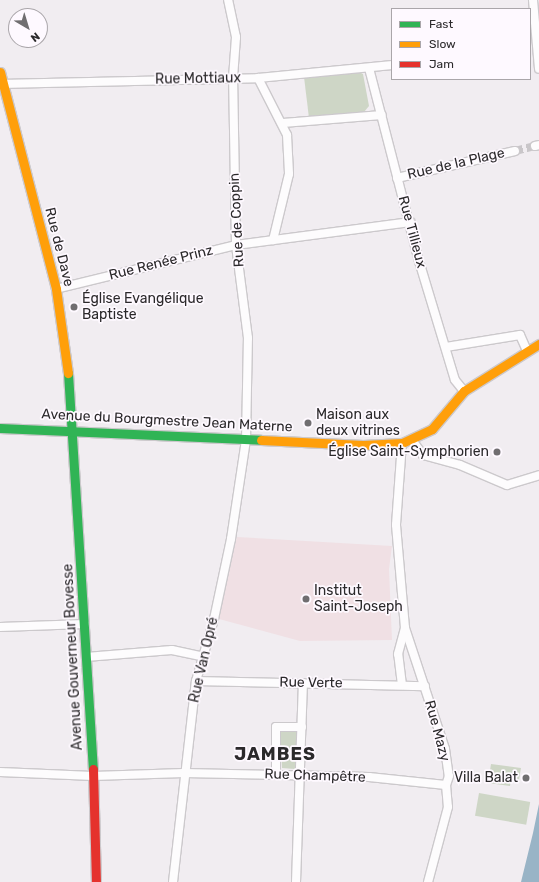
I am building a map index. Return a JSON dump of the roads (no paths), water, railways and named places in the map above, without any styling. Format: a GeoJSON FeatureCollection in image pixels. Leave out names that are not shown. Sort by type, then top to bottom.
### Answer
{"type":"FeatureCollection","features":[{"type":"Feature","properties":{"kind":"main road","name":"Rue de Dave"},"geometry":{"type":"LineString","coordinates":[[0,72],[56,289],[72,391],[74,431]]}},
{"type":"Feature","properties":{"kind":"main road","name":"Avenue du Bourgmestre Jean Materne"},"geometry":{"type":"LineString","coordinates":[[0,428],[363,445],[402,443],[412,440],[440,421],[464,391],[539,344]]}},
{"type":"Feature","properties":{"kind":"main road","name":"Avenue Gouverneur Bovesse"},"geometry":{"type":"LineString","coordinates":[[74,431],[93,776],[96,882]]}},
{"type":"Feature","properties":{"kind":"street","name":"Rue de Coppin"},"geometry":{"type":"LineString","coordinates":[[228,0],[236,37],[234,78],[236,245],[248,338],[246,440]]}},
{"type":"Feature","properties":{"kind":"street"},"geometry":{"type":"LineString","coordinates":[[533,0],[533,48],[539,69]]}},
{"type":"Feature","properties":{"kind":"street","name":"Rue Mottiaux"},"geometry":{"type":"LineString","coordinates":[[2,84],[258,78],[391,65]]}},
{"type":"Feature","properties":{"kind":"street","name":"Rue Tillieux"},"geometry":{"type":"LineString","coordinates":[[369,68],[397,178],[455,380],[464,391]]}},
{"type":"Feature","properties":{"kind":"street"},"geometry":{"type":"LineString","coordinates":[[258,78],[283,123],[287,135],[289,174],[273,240]]}},
{"type":"Feature","properties":{"kind":"street"},"geometry":{"type":"LineString","coordinates":[[283,123],[382,115]]}},
{"type":"Feature","properties":{"kind":"street","name":"Rue de la Plage"},"geometry":{"type":"LineString","coordinates":[[397,178],[515,151]]}},
{"type":"Feature","properties":{"kind":"street","name":"Rue Renée Prinz"},"geometry":{"type":"LineString","coordinates":[[56,289],[236,245],[410,222]]}},
{"type":"Feature","properties":{"kind":"street"},"geometry":{"type":"LineString","coordinates":[[446,347],[520,336],[527,351]]}},
{"type":"Feature","properties":{"kind":"street","name":"Rue Van Opré"},"geometry":{"type":"LineString","coordinates":[[173,882],[184,773],[196,681],[204,657],[231,539],[246,440]]}},
{"type":"Feature","properties":{"kind":"street"},"geometry":{"type":"LineString","coordinates":[[412,440],[423,455],[460,465],[507,484],[539,475]]}},
{"type":"Feature","properties":{"kind":"street","name":"Rue Mazy"},"geometry":{"type":"LineString","coordinates":[[402,443],[396,524],[404,628],[425,686],[445,749],[448,776],[446,785],[448,808],[428,882]]}},
{"type":"Feature","properties":{"kind":"street"},"geometry":{"type":"LineString","coordinates":[[0,627],[85,624]]}},
{"type":"Feature","properties":{"kind":"street","name":"Rue Mazy"},"geometry":{"type":"LineString","coordinates":[[402,685],[398,654],[404,628]]}},
{"type":"Feature","properties":{"kind":"street"},"geometry":{"type":"LineString","coordinates":[[86,657],[172,650],[204,657]]}},
{"type":"Feature","properties":{"kind":"street","name":"Rue Verte"},"geometry":{"type":"LineString","coordinates":[[196,681],[425,686]]}},
{"type":"Feature","properties":{"kind":"street"},"geometry":{"type":"LineString","coordinates":[[296,882],[303,683]]}},
{"type":"Feature","properties":{"kind":"street"},"geometry":{"type":"LineString","coordinates":[[276,775],[276,727],[302,727]]}},
{"type":"Feature","properties":{"kind":"street","name":"Rue Champêtre"},"geometry":{"type":"LineString","coordinates":[[0,772],[93,776],[184,773],[369,777],[446,785]]}},
{"type":"Feature","properties":{"kind":"water"},"geometry":{"type":"Polygon","coordinates":[[[539,804],[539,882],[521,882],[533,833],[539,804]]]}},
{"type":"Feature","properties":{"kind":"tunnel"},"geometry":{"type":"LineString","coordinates":[[515,151],[535,146]]}},
{"type":"Feature","properties":{"kind":"place","name":"Église Evangélique Baptiste"},"geometry":{"type":"Point","coordinates":[74,307]}},
{"type":"Feature","properties":{"kind":"place","name":"Maison aux deux vitrines"},"geometry":{"type":"Point","coordinates":[308,423]}},
{"type":"Feature","properties":{"kind":"place","name":"Église Saint-Symphorien"},"geometry":{"type":"Point","coordinates":[497,452]}},
{"type":"Feature","properties":{"kind":"place","name":"Institut Saint-Joseph"},"geometry":{"type":"Point","coordinates":[306,599]}},
{"type":"Feature","properties":{"kind":"place","name":"Villa Balat"},"geometry":{"type":"Point","coordinates":[526,778]}},
{"type":"Feature","properties":{"kind":"district","name":"JAMBES"},"geometry":{"type":"Point","coordinates":[275,754]}}]}
